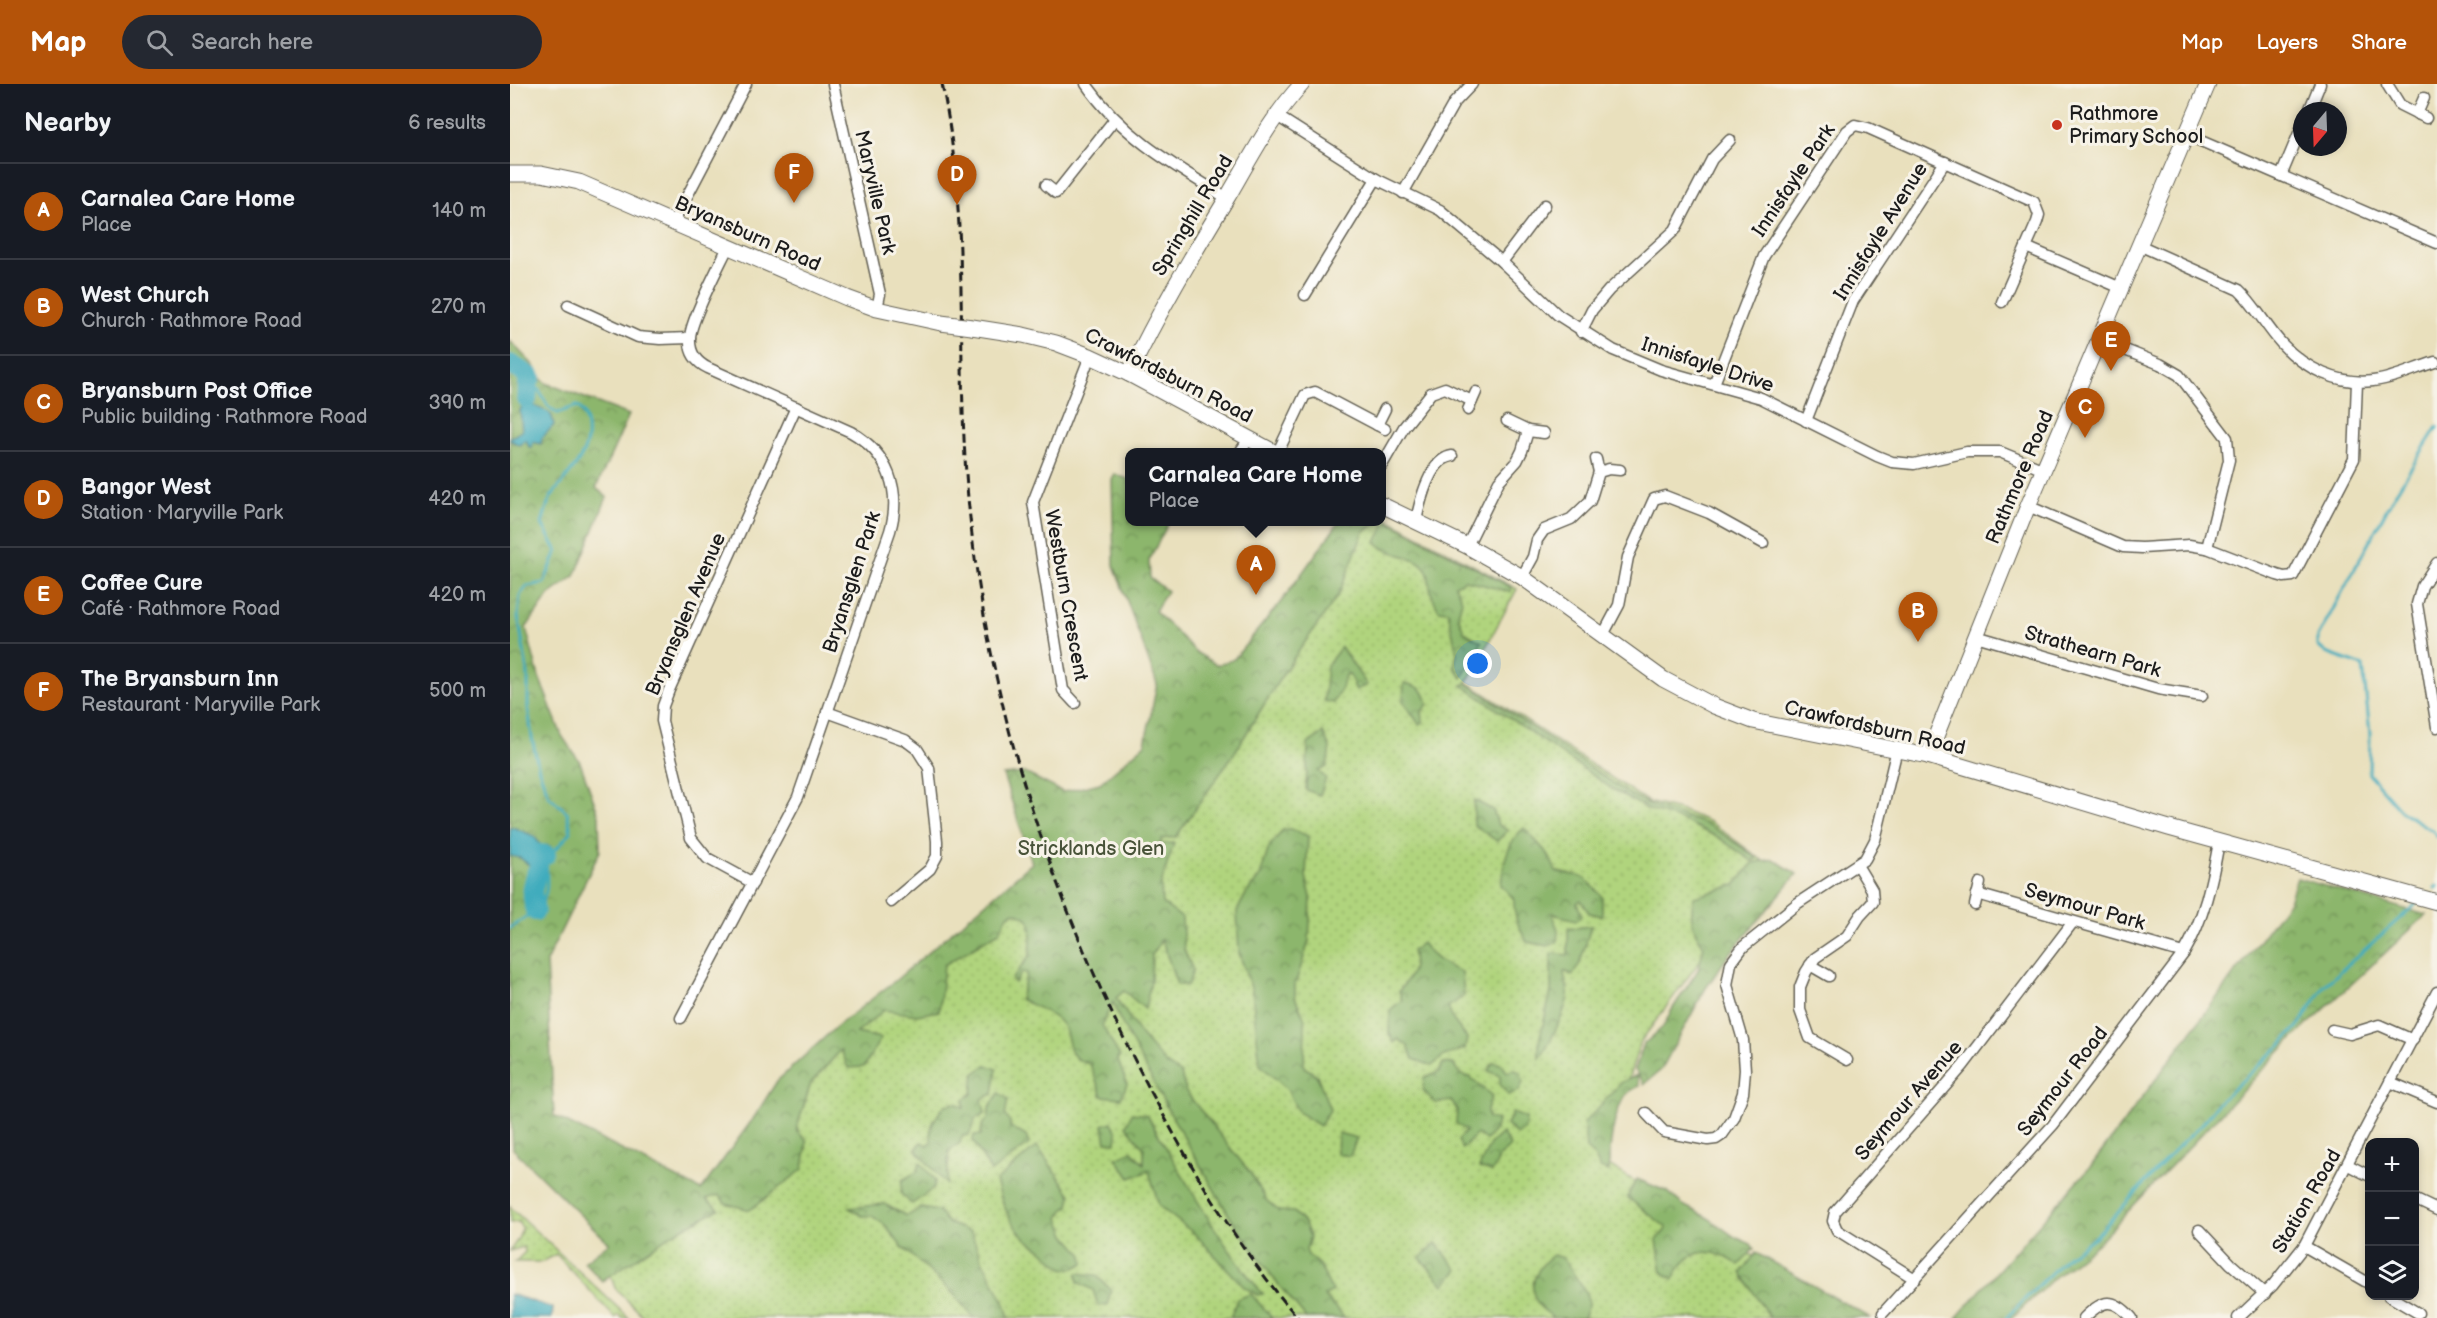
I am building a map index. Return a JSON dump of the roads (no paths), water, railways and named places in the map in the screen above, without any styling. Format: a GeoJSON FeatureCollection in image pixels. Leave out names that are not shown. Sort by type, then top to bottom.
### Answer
{"type":"FeatureCollection","features":[{"type":"Feature","properties":{"kind":"main road","name":"Springhill Road"},"geometry":{"type":"LineString","coordinates":[[1129,374],[1163,305],[1277,116],[1302,84]]}},
{"type":"Feature","properties":{"kind":"main road","name":"Rathmore Road"},"geometry":{"type":"LineString","coordinates":[[1928,756],[2028,506],[2208,84]]}},
{"type":"Feature","properties":{"kind":"main road","name":"Bryansburn Road"},"geometry":{"type":"LineString","coordinates":[[510,174],[541,174],[570,179],[847,298],[877,309],[941,323],[972,327]]}},
{"type":"Feature","properties":{"kind":"main road","name":"Crawfordsburn Road"},"geometry":{"type":"LineString","coordinates":[[972,327],[1034,337],[1090,356],[1129,374],[1266,448]]}},
{"type":"Feature","properties":{"kind":"main road","name":"Crawfordsburn Road"},"geometry":{"type":"LineString","coordinates":[[1386,507],[1467,546],[1522,577],[1663,679],[1733,714],[1773,726],[1928,756],[1994,778],[2437,902]]}},
{"type":"Feature","properties":{"kind":"street"},"geometry":{"type":"LineString","coordinates":[[673,223],[746,84]]}},
{"type":"Feature","properties":{"kind":"street","name":"Maryville Park"},"geometry":{"type":"LineString","coordinates":[[833,84],[880,294],[877,309]]}},
{"type":"Feature","properties":{"kind":"street"},"geometry":{"type":"LineString","coordinates":[[1086,84],[1114,120],[1152,152],[1227,198]]}},
{"type":"Feature","properties":{"kind":"street"},"geometry":{"type":"LineString","coordinates":[[1403,192],[1454,103],[1473,84]]}},
{"type":"Feature","properties":{"kind":"street"},"geometry":{"type":"LineString","coordinates":[[2313,102],[2320,84]]}},
{"type":"Feature","properties":{"kind":"street"},"geometry":{"type":"LineString","coordinates":[[2387,84],[2400,105],[2421,116],[2424,98]]}},
{"type":"Feature","properties":{"kind":"street","name":"Innisfayle Drive"},"geometry":{"type":"LineString","coordinates":[[1277,116],[1376,179],[1440,210],[1502,262],[1558,315],[1581,332],[1637,361],[1761,398],[1892,462],[1914,464],[1967,452],[2000,452],[2044,470]]}},
{"type":"Feature","properties":{"kind":"street"},"geometry":{"type":"LineString","coordinates":[[1046,185],[1056,193],[1114,120]]}},
{"type":"Feature","properties":{"kind":"street","name":"Innisfayle Park"},"geometry":{"type":"LineString","coordinates":[[1714,384],[1764,256],[1847,131],[1855,125],[1863,126],[2034,202],[2039,215],[2002,302]]}},
{"type":"Feature","properties":{"kind":"street"},"geometry":{"type":"LineString","coordinates":[[2187,135],[2437,243]]}},
{"type":"Feature","properties":{"kind":"street"},"geometry":{"type":"LineString","coordinates":[[1581,332],[1592,310],[1609,290],[1675,230],[1712,159],[1730,140]]}},
{"type":"Feature","properties":{"kind":"street"},"geometry":{"type":"LineString","coordinates":[[2281,176],[2293,147]]}},
{"type":"Feature","properties":{"kind":"street","name":"Innisfayle Avenue"},"geometry":{"type":"LineString","coordinates":[[1806,421],[1853,301],[1945,162]]}},
{"type":"Feature","properties":{"kind":"street"},"geometry":{"type":"LineString","coordinates":[[1305,294],[1376,179]]}},
{"type":"Feature","properties":{"kind":"street"},"geometry":{"type":"LineString","coordinates":[[1502,262],[1545,205]]}},
{"type":"Feature","properties":{"kind":"street"},"geometry":{"type":"LineString","coordinates":[[2139,245],[2239,290],[2251,301],[2281,344],[2305,365],[2333,377],[2357,382],[2376,381],[2435,362]]}},
{"type":"Feature","properties":{"kind":"street"},"geometry":{"type":"LineString","coordinates":[[568,305],[638,337],[690,339],[691,328],[728,247]]}},
{"type":"Feature","properties":{"kind":"street"},"geometry":{"type":"LineString","coordinates":[[2026,247],[2121,288]]}},
{"type":"Feature","properties":{"kind":"street","name":"Bryansglen Park"},"geometry":{"type":"LineString","coordinates":[[681,1018],[798,797],[895,512],[894,493],[885,465],[866,442],[852,432],[702,365],[694,356],[690,339]]}},
{"type":"Feature","properties":{"kind":"street"},"geometry":{"type":"LineString","coordinates":[[2100,340],[2160,364],[2180,375],[2227,438],[2229,460],[2207,548]]}},
{"type":"Feature","properties":{"kind":"street","name":"Westburn Crescent"},"geometry":{"type":"LineString","coordinates":[[1075,703],[1063,690],[1033,502],[1090,356]]}},
{"type":"Feature","properties":{"kind":"street"},"geometry":{"type":"LineString","coordinates":[[2028,506],[2123,547],[2189,545],[2207,548],[2277,575],[2293,576],[2354,459],[2357,382]]}},
{"type":"Feature","properties":{"kind":"street"},"geometry":{"type":"LineString","coordinates":[[1386,458],[1404,427],[1431,393],[1445,388],[1472,401]]}},
{"type":"Feature","properties":{"kind":"street"},"geometry":{"type":"LineString","coordinates":[[1278,448],[1305,395],[1315,392],[1381,427],[1385,409]]}},
{"type":"Feature","properties":{"kind":"street","name":"Bryansglen Avenue"},"geometry":{"type":"LineString","coordinates":[[753,883],[707,858],[691,838],[665,736],[662,714],[669,690],[796,407]]}},
{"type":"Feature","properties":{"kind":"street"},"geometry":{"type":"LineString","coordinates":[[1507,421],[1528,432],[1544,433]]}},
{"type":"Feature","properties":{"kind":"street"},"geometry":{"type":"LineString","coordinates":[[1467,546],[1499,481],[1517,461],[1528,432]]}},
{"type":"Feature","properties":{"kind":"street"},"geometry":{"type":"LineString","coordinates":[[1243,448],[1249,439]]}},
{"type":"Feature","properties":{"kind":"street"},"geometry":{"type":"LineString","coordinates":[[1416,521],[1423,494],[1435,466],[1444,458],[1452,456]]}},
{"type":"Feature","properties":{"kind":"street"},"geometry":{"type":"LineString","coordinates":[[1522,577],[1533,557],[1537,540],[1544,531],[1571,519],[1590,501],[1599,472],[1596,459]]}},
{"type":"Feature","properties":{"kind":"street"},"geometry":{"type":"LineString","coordinates":[[1599,472],[1609,469],[1620,470]]}},
{"type":"Feature","properties":{"kind":"street"},"geometry":{"type":"LineString","coordinates":[[1603,635],[1619,605],[1628,557],[1654,499],[1659,496],[1665,496],[1709,513],[1763,543]]}},
{"type":"Feature","properties":{"kind":"street"},"geometry":{"type":"LineString","coordinates":[[2437,563],[2422,586],[2417,604],[2437,727]]}},
{"type":"Feature","properties":{"kind":"street","name":"Strathearn Park"},"geometry":{"type":"LineString","coordinates":[[1976,636],[2158,689],[2202,696]]}},
{"type":"Feature","properties":{"kind":"street"},"geometry":{"type":"LineString","coordinates":[[827,712],[905,740],[917,749],[929,768],[937,856],[930,869],[891,902]]}},
{"type":"Feature","properties":{"kind":"street"},"geometry":{"type":"LineString","coordinates":[[1646,1113],[1664,1132],[1708,1140],[1722,1135],[1739,1106],[1745,1080],[1743,1040],[1727,985],[1731,963],[1743,947],[1798,903],[1865,859],[1875,840],[1897,749]]}},
{"type":"Feature","properties":{"kind":"street","name":"Seymour Road"},"geometry":{"type":"LineString","coordinates":[[1883,1314],[2053,1125],[2184,953],[2195,934],[2206,905],[2219,842]]}},
{"type":"Feature","properties":{"kind":"street"},"geometry":{"type":"LineString","coordinates":[[1847,1060],[1812,1041],[1803,1021],[1800,993],[1810,965],[1820,953],[1847,936],[1860,916],[1873,902],[1872,890],[1857,866]]}},
{"type":"Feature","properties":{"kind":"street","name":"Seymour Park"},"geometry":{"type":"LineString","coordinates":[[1977,894],[2184,953]]}},
{"type":"Feature","properties":{"kind":"street","name":"Seymour Avenue"},"geometry":{"type":"LineString","coordinates":[[1915,1279],[1837,1230],[1833,1221],[1835,1212],[1963,1066],[2073,922]]}},
{"type":"Feature","properties":{"kind":"street"},"geometry":{"type":"LineString","coordinates":[[1810,965],[1829,976]]}},
{"type":"Feature","properties":{"kind":"street","name":"Station Road"},"geometry":{"type":"LineString","coordinates":[[2243,1316],[2289,1268],[2304,1246],[2437,993]]}},
{"type":"Feature","properties":{"kind":"street"},"geometry":{"type":"LineString","coordinates":[[2332,1030],[2350,1034],[2379,1025],[2413,1040]]}},
{"type":"Feature","properties":{"kind":"street"},"geometry":{"type":"LineString","coordinates":[[2390,1082],[2437,1102]]}},
{"type":"Feature","properties":{"kind":"street"},"geometry":{"type":"LineString","coordinates":[[2348,1165],[2365,1174]]}},
{"type":"Feature","properties":{"kind":"street"},"geometry":{"type":"LineString","coordinates":[[2419,1201],[2437,1210]]}},
{"type":"Feature","properties":{"kind":"street"},"geometry":{"type":"LineString","coordinates":[[2199,1230],[2231,1264],[2265,1294]]}},
{"type":"Feature","properties":{"kind":"street"},"geometry":{"type":"LineString","coordinates":[[2304,1246],[2365,1281]]}},
{"type":"Feature","properties":{"kind":"street"},"geometry":{"type":"LineString","coordinates":[[2396,1300],[2418,1313]]}},
{"type":"Feature","properties":{"kind":"street"},"geometry":{"type":"LineString","coordinates":[[2084,1318],[2097,1306],[2111,1302],[2121,1307],[2132,1318]]}},
{"type":"Feature","properties":{"kind":"water"},"geometry":{"type":"Polygon","coordinates":[[[527,399],[535,406],[548,411],[554,425],[542,438],[541,444],[533,442],[532,448],[526,440],[519,445],[510,440],[522,431],[520,410],[527,399]]]}},
{"type":"Feature","properties":{"kind":"water"},"geometry":{"type":"Polygon","coordinates":[[[513,827],[534,836],[540,844],[537,871],[520,858],[510,856],[510,829],[513,827]]]}},
{"type":"Feature","properties":{"kind":"water"},"geometry":{"type":"Polygon","coordinates":[[[510,1294],[553,1308],[552,1318],[510,1318],[510,1294]]]}},
{"type":"Feature","properties":{"kind":"waterway"},"geometry":{"type":"LineString","coordinates":[[510,364],[531,377],[527,399]]}},
{"type":"Feature","properties":{"kind":"waterway"},"geometry":{"type":"LineString","coordinates":[[510,928],[533,911],[544,899],[547,882],[546,855],[557,848],[571,832],[567,812],[549,796],[539,770],[532,738],[528,708],[528,675],[518,616],[520,595],[527,586],[544,583],[557,551],[542,524],[551,497],[583,454],[587,433],[585,417],[581,409],[577,406],[557,413],[548,406],[531,377]]}},
{"type":"Feature","properties":{"kind":"waterway"},"geometry":{"type":"LineString","coordinates":[[2437,427],[2395,494],[2318,637],[2318,646],[2326,653],[2363,666],[2370,734],[2369,774],[2401,811],[2433,831],[2437,837]]}},
{"type":"Feature","properties":{"kind":"waterway"},"geometry":{"type":"LineString","coordinates":[[539,854],[546,855]]}},
{"type":"Feature","properties":{"kind":"waterway"},"geometry":{"type":"LineString","coordinates":[[535,911],[532,891],[537,871]]}},
{"type":"Feature","properties":{"kind":"waterway"},"geometry":{"type":"LineString","coordinates":[[2006,1318],[2069,1255],[2095,1237],[2203,1123],[2218,1103],[2283,1043],[2300,1024],[2324,986],[2417,903]]}},
{"type":"Feature","properties":{"kind":"railway"},"geometry":{"type":"LineString","coordinates":[[942,84],[951,136],[960,239],[964,446],[968,498],[978,577],[992,656],[1010,733],[1032,810],[1058,885],[1088,959],[1157,1103],[1204,1187],[1239,1241],[1298,1318]]}},
{"type":"Feature","properties":{"kind":"place","name":"Rathmore Primary School"},"geometry":{"type":"Point","coordinates":[2057,125]}},
{"type":"Feature","properties":{"kind":"place","name":"The Bryansburn Inn"},"geometry":{"type":"Point","coordinates":[794,203]}},
{"type":"Feature","properties":{"kind":"place","name":"Bangor West"},"geometry":{"type":"Point","coordinates":[957,205]}},
{"type":"Feature","properties":{"kind":"place","name":"Coffee Cure"},"geometry":{"type":"Point","coordinates":[2111,371]}},
{"type":"Feature","properties":{"kind":"place","name":"Bryansburn Post Office"},"geometry":{"type":"Point","coordinates":[2085,438]}},
{"type":"Feature","properties":{"kind":"place","name":"Carnalea Care Home"},"geometry":{"type":"Point","coordinates":[1256,595]}},
{"type":"Feature","properties":{"kind":"place","name":"West Church"},"geometry":{"type":"Point","coordinates":[1918,642]}},
{"type":"Feature","properties":{"kind":"park label","name":"Stricklands Glen"},"geometry":{"type":"Point","coordinates":[1091,848]}}]}
